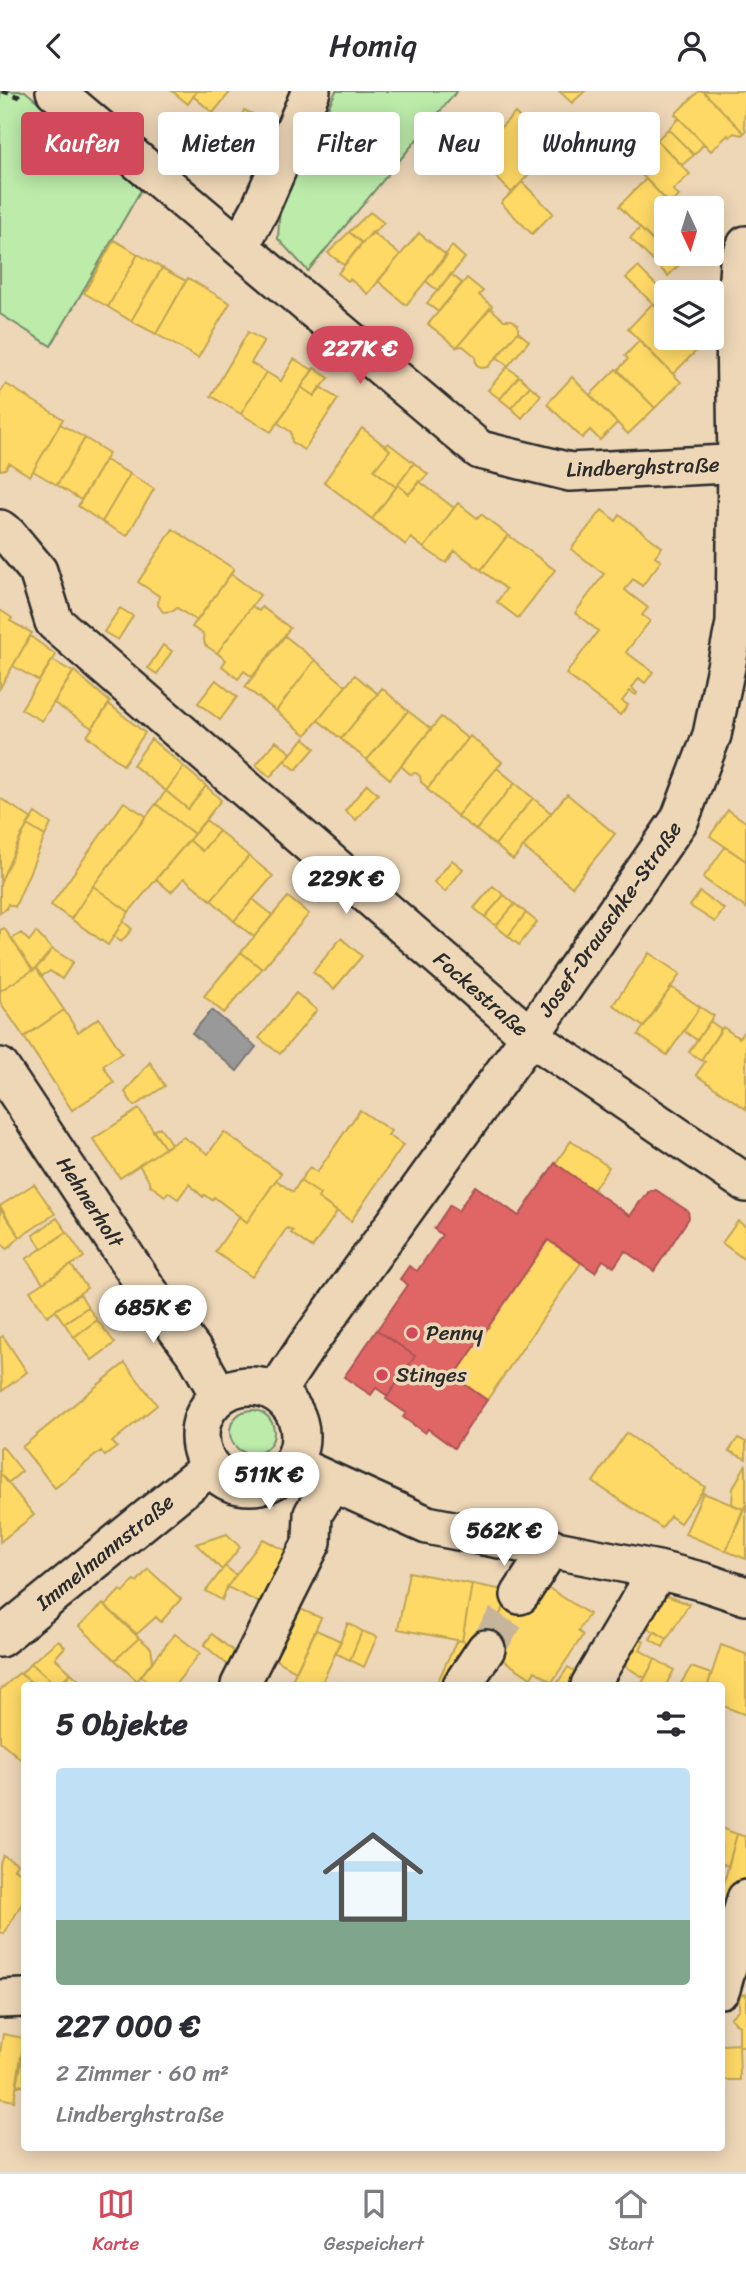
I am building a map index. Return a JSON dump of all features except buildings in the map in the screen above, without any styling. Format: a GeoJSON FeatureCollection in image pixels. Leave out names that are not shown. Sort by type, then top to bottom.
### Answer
{"type":"FeatureCollection","features":[{"type":"Feature","properties":{"kind":"street","name":"Lindberghstraße"},"geometry":{"type":"LineString","coordinates":[[55,91],[480,450],[570,473],[742,463]]}},
{"type":"Feature","properties":{"kind":"street"},"geometry":{"type":"LineString","coordinates":[[240,246],[260,209],[311,91]]}},
{"type":"Feature","properties":{"kind":"street","name":"Josef-Drauschke-Straße"},"geometry":{"type":"LineString","coordinates":[[276,1392],[530,1036],[680,818],[712,735],[735,623],[742,463],[735,326],[739,262],[746,245]]}},
{"type":"Feature","properties":{"kind":"street","name":"Fockestraße"},"geometry":{"type":"LineString","coordinates":[[0,529],[38,571],[54,622],[530,1036],[746,1183]]}},
{"type":"Feature","properties":{"kind":"street","name":"Hehnerholt"},"geometry":{"type":"LineString","coordinates":[[3,1077],[147,1289],[197,1356],[219,1395]]}},
{"type":"Feature","properties":{"kind":"street"},"geometry":{"type":"LineString","coordinates":[[258,1386],[276,1392],[293,1410],[299,1423],[300,1440],[292,1464],[283,1474],[252,1486],[235,1484],[222,1478],[210,1467],[199,1441],[200,1428],[209,1405],[219,1395],[237,1387],[258,1386]]}},
{"type":"Feature","properties":{"kind":"street"},"geometry":{"type":"LineString","coordinates":[[292,1464],[427,1525],[551,1547],[658,1570],[746,1596]]}},
{"type":"Feature","properties":{"kind":"street","name":"Immelmannstraße"},"geometry":{"type":"LineString","coordinates":[[0,1638],[210,1467]]}},
{"type":"Feature","properties":{"kind":"street"},"geometry":{"type":"LineString","coordinates":[[242,1682],[312,1542],[313,1514],[332,1483]]}},
{"type":"Feature","properties":{"kind":"street"},"geometry":{"type":"LineString","coordinates":[[520,1595],[551,1547]]}},
{"type":"Feature","properties":{"kind":"street"},"geometry":{"type":"LineString","coordinates":[[592,1682],[658,1570]]}},
{"type":"Feature","properties":{"kind":"street"},"geometry":{"type":"LineString","coordinates":[[464,1682],[486,1649]]}},
{"type":"Feature","properties":{"kind":"street"},"geometry":{"type":"LineString","coordinates":[[725,1975],[746,1899]]}},
{"type":"Feature","properties":{"kind":"street"},"geometry":{"type":"LineString","coordinates":[[0,1999],[21,1998]]}},
{"type":"Feature","properties":{"kind":"green space"},"geometry":{"type":"Polygon","coordinates":[[[0,91],[25,91],[50,112],[21,112],[21,175],[123,175],[141,190],[51,346],[0,314],[0,91]]]}},
{"type":"Feature","properties":{"kind":"green space"},"geometry":{"type":"Polygon","coordinates":[[[336,91],[457,91],[440,112],[414,112],[414,143],[400,160],[400,112],[326,112],[336,91]]]}},
{"type":"Feature","properties":{"kind":"green space"},"geometry":{"type":"Polygon","coordinates":[[[295,175],[387,175],[308,271],[278,239],[280,206],[295,175]]]}},
{"type":"Feature","properties":{"kind":"green space"},"geometry":{"type":"Polygon","coordinates":[[[252,1410],[267,1417],[274,1432],[267,1447],[252,1454],[237,1447],[230,1432],[237,1417],[252,1410]]]}},
{"type":"Feature","properties":{"kind":"tunnel"},"geometry":{"type":"LineString","coordinates":[[486,1649],[520,1595]]}},
{"type":"Feature","properties":{"kind":"place","name":"Penny"},"geometry":{"type":"Point","coordinates":[412,1333]}},
{"type":"Feature","properties":{"kind":"place","name":"Stinges"},"geometry":{"type":"Point","coordinates":[382,1375]}}]}
